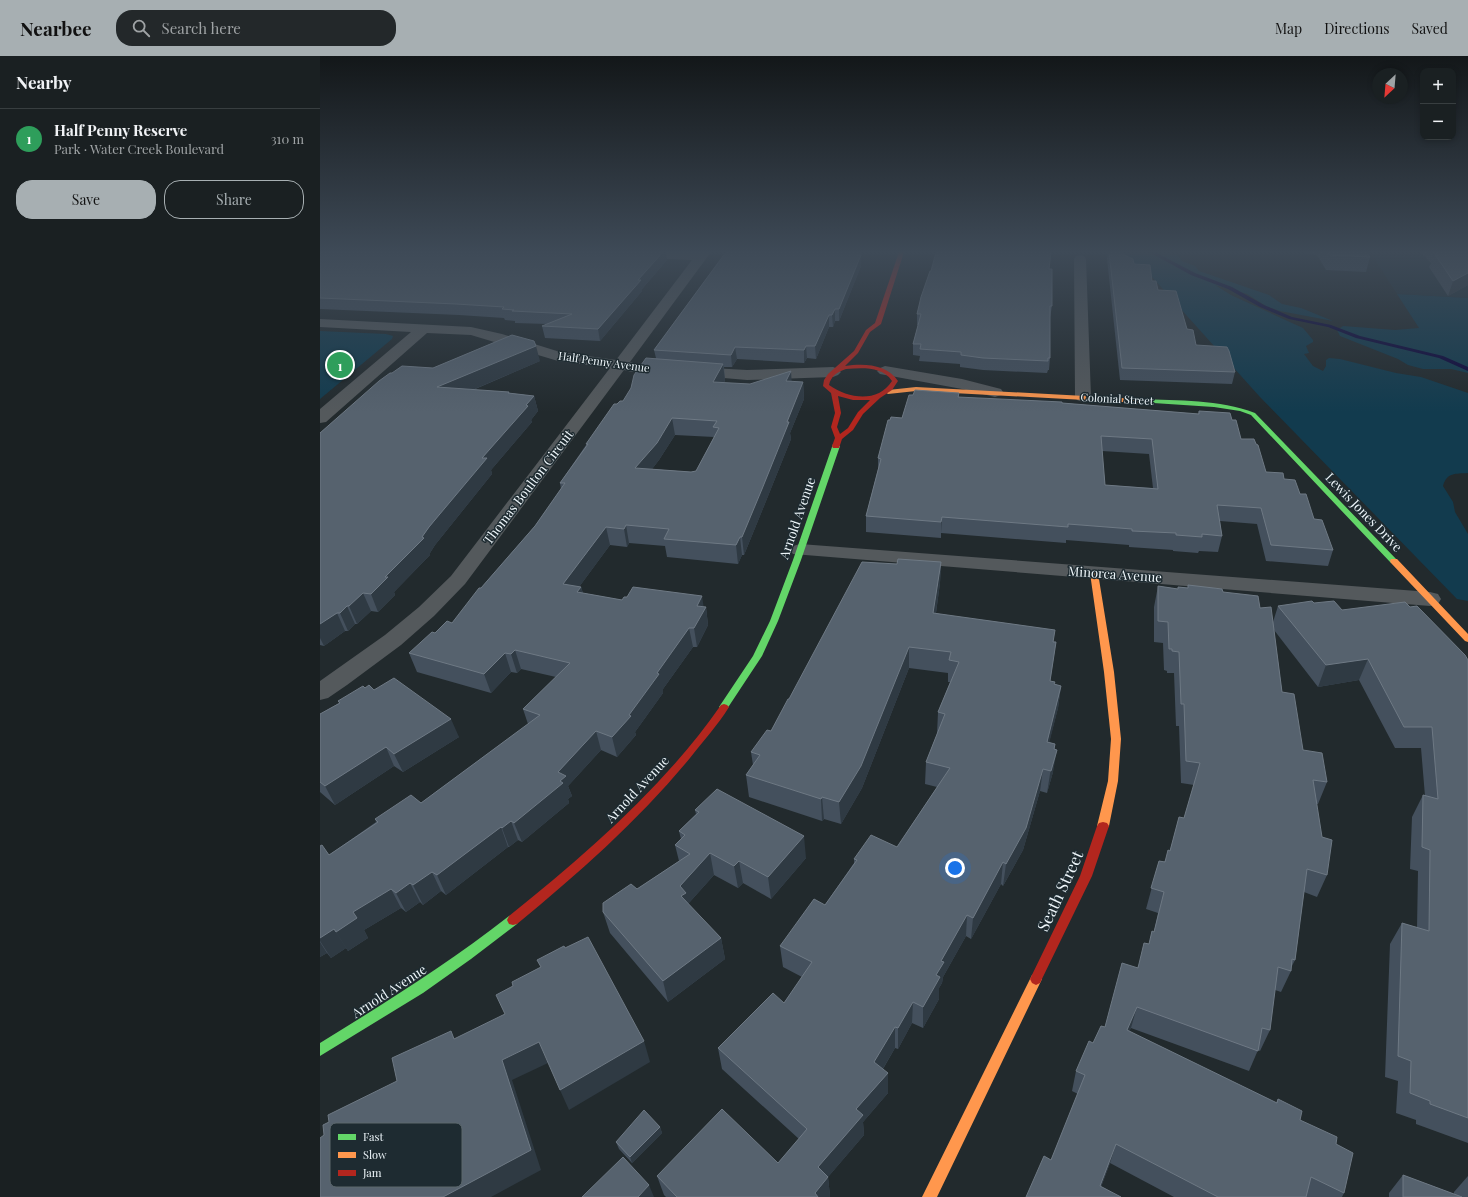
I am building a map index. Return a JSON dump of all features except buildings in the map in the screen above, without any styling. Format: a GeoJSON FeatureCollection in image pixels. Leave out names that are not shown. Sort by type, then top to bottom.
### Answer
{"type":"FeatureCollection","features":[{"type":"Feature","properties":{"kind":"street","name":"Thomas Boulton Circuit"},"geometry":{"type":"LineString","coordinates":[[320,692],[387,646],[438,601],[458,580],[665,305]]}},
{"type":"Feature","properties":{"kind":"street"},"geometry":{"type":"LineString","coordinates":[[835,371],[856,352],[868,331],[880,327],[886,305]]}},
{"type":"Feature","properties":{"kind":"street"},"geometry":{"type":"LineString","coordinates":[[1081,305],[1083,397]]}},
{"type":"Feature","properties":{"kind":"street","name":"Half Penny Avenue"},"geometry":{"type":"LineString","coordinates":[[320,323],[424,328],[483,333],[558,356],[648,369]]}},
{"type":"Feature","properties":{"kind":"street"},"geometry":{"type":"LineString","coordinates":[[320,418],[424,328]]}},
{"type":"Feature","properties":{"kind":"street"},"geometry":{"type":"LineString","coordinates":[[682,371],[747,375],[835,371],[859,366],[881,366],[892,376],[895,381],[888,392]]}},
{"type":"Feature","properties":{"kind":"street","name":"Colonial Street"},"geometry":{"type":"LineString","coordinates":[[881,366],[995,392]]}},
{"type":"Feature","properties":{"kind":"street","name":"Arnold Avenue"},"geometry":{"type":"LineString","coordinates":[[835,371],[827,377],[825,383],[832,392],[838,407],[834,427],[839,438]]}},
{"type":"Feature","properties":{"kind":"street"},"geometry":{"type":"LineString","coordinates":[[747,375],[855,398],[879,395]]}},
{"type":"Feature","properties":{"kind":"street","name":"Colonial Street"},"geometry":{"type":"LineString","coordinates":[[879,395],[888,392],[922,390],[995,392],[1239,408]]}},
{"type":"Feature","properties":{"kind":"street","name":"Arnold Avenue"},"geometry":{"type":"LineString","coordinates":[[320,1050],[398,1002],[515,918],[572,871],[622,826],[666,779],[704,735],[738,687],[758,654],[776,618],[839,438],[851,429],[860,413],[879,395]]}},
{"type":"Feature","properties":{"kind":"street","name":"Lewis Jones Drive"},"geometry":{"type":"LineString","coordinates":[[1239,408],[1253,414],[1468,639]]}},
{"type":"Feature","properties":{"kind":"street","name":"Minorca Avenue"},"geometry":{"type":"LineString","coordinates":[[800,550],[1430,599]]}},
{"type":"Feature","properties":{"kind":"street","name":"Seath Street"},"geometry":{"type":"LineString","coordinates":[[928,1197],[1086,876],[1107,812],[1114,775],[1116,748],[1115,716],[1094,573]]}},
{"type":"Feature","properties":{"kind":"shaded area"},"geometry":{"type":"Polygon","coordinates":[[[1177,305],[1253,305],[1303,328],[1313,340],[1313,342],[1306,346],[1309,353],[1304,354],[1313,366],[1323,371],[1326,366],[1326,360],[1329,358],[1340,359],[1396,373],[1421,377],[1468,393],[1468,473],[1449,476],[1443,486],[1453,502],[1455,512],[1468,534],[1468,601],[1457,599],[1260,397],[1177,305]]]}},
{"type":"Feature","properties":{"kind":"shaded area"},"geometry":{"type":"Polygon","coordinates":[[[1265,305],[1288,305],[1301,308],[1333,321],[1280,311],[1265,305]]]}},
{"type":"Feature","properties":{"kind":"shaded area"},"geometry":{"type":"Polygon","coordinates":[[[1404,305],[1468,305],[1468,373],[1451,369],[1423,369],[1408,365],[1398,359],[1340,336],[1337,330],[1343,326],[1395,330],[1419,328],[1404,305]]]}},
{"type":"Feature","properties":{"kind":"shaded area"},"geometry":{"type":"Polygon","coordinates":[[[320,331],[386,334],[393,336],[392,339],[320,399],[320,331]]]}},
{"type":"Feature","properties":{"kind":"waterway"},"geometry":{"type":"LineString","coordinates":[[1261,305],[1291,318],[1329,326],[1358,337],[1441,357],[1468,369]]}},
{"type":"Feature","properties":{"kind":"traffic: fast"},"geometry":{"type":"LineString","coordinates":[[1140,401],[1214,405],[1242,410],[1253,414],[1394,561]]}},
{"type":"Feature","properties":{"kind":"traffic: fast"},"geometry":{"type":"LineString","coordinates":[[724,707],[757,656],[774,621],[797,560],[836,446]]}},
{"type":"Feature","properties":{"kind":"traffic: fast"},"geometry":{"type":"LineString","coordinates":[[320,1050],[443,972],[513,920]]}},
{"type":"Feature","properties":{"kind":"traffic: slow"},"geometry":{"type":"LineString","coordinates":[[888,392],[916,389],[1140,401]]}},
{"type":"Feature","properties":{"kind":"traffic: slow"},"geometry":{"type":"LineString","coordinates":[[1394,561],[1468,639]]}},
{"type":"Feature","properties":{"kind":"traffic: slow"},"geometry":{"type":"LineString","coordinates":[[1094,573],[1109,672],[1116,739],[1113,781],[1103,826]]}},
{"type":"Feature","properties":{"kind":"traffic: slow"},"geometry":{"type":"LineString","coordinates":[[929,1197],[1036,979]]}},
{"type":"Feature","properties":{"kind":"traffic: jam"},"geometry":{"type":"LineString","coordinates":[[837,370],[856,352],[868,331],[878,324],[884,305]]}},
{"type":"Feature","properties":{"kind":"traffic: jam"},"geometry":{"type":"LineString","coordinates":[[853,367],[865,367],[878,369],[889,374],[895,381],[890,389],[882,395],[863,399],[843,395],[826,386],[827,380],[835,371],[853,367]]}},
{"type":"Feature","properties":{"kind":"traffic: jam"},"geometry":{"type":"LineString","coordinates":[[834,393],[838,413],[834,427],[839,438]]}},
{"type":"Feature","properties":{"kind":"traffic: jam"},"geometry":{"type":"LineString","coordinates":[[836,446],[839,438],[851,429],[860,413],[879,395]]}},
{"type":"Feature","properties":{"kind":"traffic: jam"},"geometry":{"type":"LineString","coordinates":[[513,920],[584,860],[630,817],[672,772],[724,707]]}},
{"type":"Feature","properties":{"kind":"traffic: jam"},"geometry":{"type":"LineString","coordinates":[[1036,979],[1086,876],[1103,826]]}},
{"type":"Feature","properties":{"kind":"place","name":"Half Penny Reserve"},"geometry":{"type":"Point","coordinates":[340,365]}}]}
